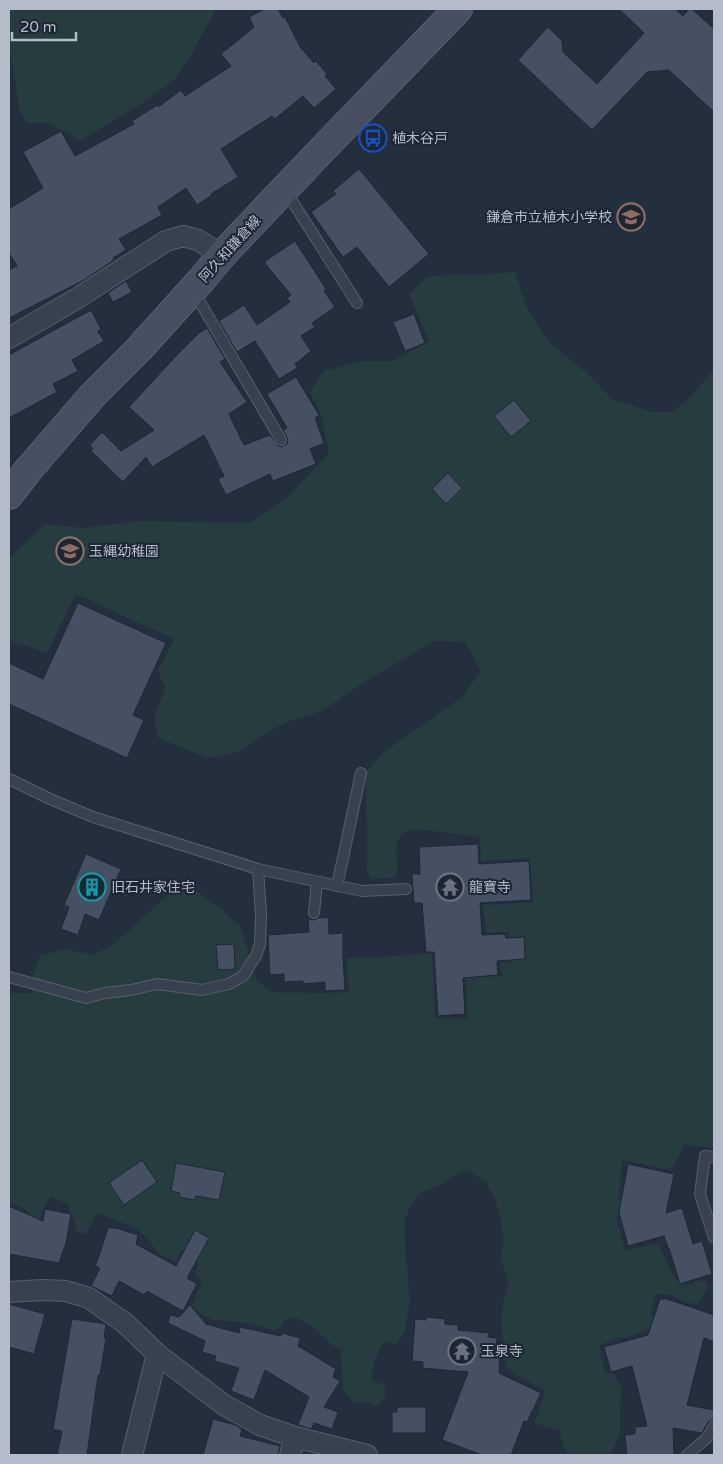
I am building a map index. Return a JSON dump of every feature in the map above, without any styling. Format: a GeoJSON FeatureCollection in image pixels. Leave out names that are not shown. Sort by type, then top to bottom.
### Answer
{"type":"FeatureCollection","features":[{"type":"Feature","properties":{"kind":"main road","name":"阿久和鎌倉線"},"geometry":{"type":"LineString","coordinates":[[9,495],[29,468],[93,395],[140,348],[222,255],[458,9]]}},
{"type":"Feature","properties":{"kind":"street"},"geometry":{"type":"LineString","coordinates":[[9,338],[76,299],[166,242],[183,236],[198,240],[222,255]]}},
{"type":"Feature","properties":{"kind":"street"},"geometry":{"type":"LineString","coordinates":[[9,1292],[66,1291],[89,1298],[126,1324],[157,1354],[224,1404],[292,1446],[367,1455]]}},
{"type":"Feature","properties":{"kind":"street"},"geometry":{"type":"LineString","coordinates":[[132,1455],[157,1354]]}},
{"type":"Feature","properties":{"kind":"lane"},"geometry":{"type":"LineString","coordinates":[[284,189],[357,303]]}},
{"type":"Feature","properties":{"kind":"lane"},"geometry":{"type":"LineString","coordinates":[[193,289],[281,440]]}},
{"type":"Feature","properties":{"kind":"lane"},"geometry":{"type":"LineString","coordinates":[[337,886],[361,773]]}},
{"type":"Feature","properties":{"kind":"lane"},"geometry":{"type":"LineString","coordinates":[[9,779],[50,799],[93,816],[258,869],[362,891],[406,889]]}},
{"type":"Feature","properties":{"kind":"lane"},"geometry":{"type":"LineString","coordinates":[[9,977],[86,998],[157,984],[202,990],[229,984],[244,976],[256,956],[260,944],[261,914],[258,869]]}},
{"type":"Feature","properties":{"kind":"lane"},"geometry":{"type":"LineString","coordinates":[[314,913],[318,882]]}},
{"type":"Feature","properties":{"kind":"lane"},"geometry":{"type":"LineString","coordinates":[[714,1157],[705,1156],[700,1194],[714,1238]]}},
{"type":"Feature","properties":{"kind":"lane"},"geometry":{"type":"LineString","coordinates":[[687,1455],[706,1438],[714,1426]]}},
{"type":"Feature","properties":{"kind":"green space"},"geometry":{"type":"Polygon","coordinates":[[[9,9],[216,9],[177,77],[143,103],[80,141],[47,123],[27,123],[19,109],[10,46],[9,9]]]}},
{"type":"Feature","properties":{"kind":"green space"},"geometry":{"type":"Polygon","coordinates":[[[515,272],[526,306],[548,341],[589,375],[612,399],[652,412],[672,412],[687,400],[714,370],[714,1148],[683,1145],[678,1158],[670,1170],[623,1160],[618,1199],[629,1201],[630,1211],[616,1217],[625,1251],[658,1243],[674,1277],[682,1285],[705,1280],[708,1287],[698,1304],[687,1303],[672,1295],[656,1294],[650,1313],[659,1321],[656,1326],[632,1336],[599,1345],[605,1373],[612,1373],[622,1387],[620,1431],[611,1455],[568,1455],[560,1431],[535,1423],[545,1390],[515,1374],[506,1366],[502,1335],[502,1314],[505,1294],[509,1284],[501,1260],[503,1239],[501,1221],[495,1199],[486,1182],[467,1170],[440,1185],[420,1193],[409,1208],[405,1220],[406,1260],[410,1299],[405,1332],[396,1345],[385,1341],[379,1350],[372,1371],[372,1377],[373,1382],[385,1384],[386,1396],[378,1406],[368,1402],[355,1403],[343,1390],[341,1350],[330,1343],[312,1326],[295,1317],[285,1320],[277,1331],[243,1322],[214,1320],[201,1314],[192,1306],[202,1282],[195,1274],[199,1264],[181,1251],[175,1261],[158,1254],[148,1238],[135,1228],[97,1213],[86,1233],[78,1233],[68,1204],[51,1197],[37,1224],[27,1210],[9,1202],[9,993],[32,993],[32,977],[40,956],[64,949],[92,955],[113,945],[172,891],[190,886],[240,926],[257,980],[271,992],[349,992],[346,958],[432,953],[435,1018],[467,1019],[466,978],[502,976],[500,963],[511,962],[508,932],[486,932],[483,905],[533,902],[530,858],[481,861],[480,837],[411,830],[401,834],[396,845],[398,872],[395,878],[371,879],[367,872],[366,773],[384,752],[462,697],[481,671],[465,642],[435,641],[363,683],[322,711],[284,723],[235,753],[207,758],[158,738],[154,718],[165,688],[158,671],[174,639],[76,594],[47,653],[9,640],[9,559],[45,524],[84,528],[142,521],[250,523],[289,496],[329,453],[322,417],[310,392],[324,371],[362,361],[393,361],[429,341],[409,294],[427,277],[515,272]]]}},
{"type":"Feature","properties":{"kind":"building"},"geometry":{"type":"Polygon","coordinates":[[[265,9],[278,9],[283,18],[285,17],[300,47],[314,63],[316,61],[336,89],[314,108],[303,96],[275,119],[272,116],[221,149],[238,177],[197,205],[186,188],[158,207],[162,215],[119,239],[126,250],[113,258],[114,260],[84,280],[9,318],[9,270],[17,266],[9,253],[9,209],[43,188],[23,152],[61,131],[75,156],[134,124],[132,121],[157,105],[158,107],[181,90],[185,96],[231,66],[221,54],[254,27],[249,17],[265,9]]]}},
{"type":"Feature","properties":{"kind":"building"},"geometry":{"type":"Polygon","coordinates":[[[619,9],[675,9],[683,16],[689,9],[692,9],[714,29],[714,112],[669,70],[647,72],[592,130],[518,60],[548,27],[562,41],[563,52],[597,84],[644,33],[619,9]]]}},
{"type":"Feature","properties":{"kind":"building"},"geometry":{"type":"Polygon","coordinates":[[[359,169],[429,254],[389,287],[357,247],[343,257],[311,212],[336,194],[333,191],[359,169]]]}},
{"type":"Feature","properties":{"kind":"building"},"geometry":{"type":"Polygon","coordinates":[[[295,241],[326,289],[324,291],[335,307],[312,323],[315,327],[301,336],[311,351],[295,364],[297,368],[279,379],[255,341],[237,352],[219,321],[244,305],[257,325],[290,302],[287,298],[291,295],[264,262],[295,241]]]}},
{"type":"Feature","properties":{"kind":"building"},"geometry":{"type":"Polygon","coordinates":[[[126,281],[132,292],[113,302],[108,293],[126,281]]]}},
{"type":"Feature","properties":{"kind":"building"},"geometry":{"type":"Polygon","coordinates":[[[91,310],[101,329],[98,331],[104,341],[72,360],[78,371],[53,384],[57,392],[9,418],[9,355],[91,310]]]}},
{"type":"Feature","properties":{"kind":"building"},"geometry":{"type":"Polygon","coordinates":[[[414,314],[425,343],[405,351],[393,322],[414,314]]]}},
{"type":"Feature","properties":{"kind":"building"},"geometry":{"type":"Polygon","coordinates":[[[207,328],[225,359],[220,362],[247,402],[229,414],[244,445],[270,435],[278,446],[282,447],[287,444],[288,439],[283,430],[287,428],[267,394],[296,377],[319,415],[315,418],[324,443],[310,449],[316,464],[273,481],[270,474],[226,495],[218,479],[224,476],[204,435],[152,467],[146,457],[123,482],[91,451],[93,449],[90,445],[102,432],[121,451],[154,430],[129,407],[175,357],[199,333],[207,328]]]}},
{"type":"Feature","properties":{"kind":"building"},"geometry":{"type":"Polygon","coordinates":[[[514,400],[531,421],[511,437],[494,416],[514,400]]]}},
{"type":"Feature","properties":{"kind":"building"},"geometry":{"type":"Polygon","coordinates":[[[448,473],[462,488],[446,504],[432,489],[448,473]]]}},
{"type":"Feature","properties":{"kind":"building"},"geometry":{"type":"Polygon","coordinates":[[[78,603],[166,643],[133,715],[144,720],[127,758],[9,704],[9,663],[43,679],[78,603]]]}},
{"type":"Feature","properties":{"kind":"building"},"geometry":{"type":"Polygon","coordinates":[[[478,844],[479,864],[529,861],[531,900],[480,903],[482,935],[505,934],[506,938],[524,937],[525,959],[497,961],[498,975],[463,978],[465,1014],[438,1016],[434,952],[426,952],[422,903],[414,903],[412,874],[420,874],[419,847],[478,844]]]}},
{"type":"Feature","properties":{"kind":"building","name":"旧石井家住宅"},"geometry":{"type":"Polygon","coordinates":[[[86,854],[121,869],[99,920],[85,914],[78,935],[61,929],[69,907],[64,905],[86,854]]]}},
{"type":"Feature","properties":{"kind":"building"},"geometry":{"type":"Polygon","coordinates":[[[328,917],[329,934],[343,933],[345,990],[325,991],[325,982],[303,984],[303,981],[284,982],[284,974],[270,975],[268,935],[309,932],[308,919],[314,920],[328,917]]]}},
{"type":"Feature","properties":{"kind":"building"},"geometry":{"type":"Polygon","coordinates":[[[234,944],[235,969],[218,970],[216,945],[234,944]]]}},
{"type":"Feature","properties":{"kind":"building"},"geometry":{"type":"Polygon","coordinates":[[[142,1160],[157,1182],[124,1205],[109,1183],[142,1160]]]}},
{"type":"Feature","properties":{"kind":"building"},"geometry":{"type":"Polygon","coordinates":[[[176,1163],[225,1172],[219,1200],[196,1196],[195,1200],[179,1197],[180,1193],[171,1191],[176,1163]]]}},
{"type":"Feature","properties":{"kind":"building"},"geometry":{"type":"Polygon","coordinates":[[[628,1164],[674,1174],[666,1213],[682,1208],[693,1244],[702,1241],[712,1274],[680,1284],[664,1236],[628,1246],[619,1212],[628,1164]]]}},
{"type":"Feature","properties":{"kind":"building"},"geometry":{"type":"Polygon","coordinates":[[[9,1206],[43,1221],[45,1209],[71,1214],[66,1243],[59,1263],[9,1254],[9,1206]]]}},
{"type":"Feature","properties":{"kind":"building"},"geometry":{"type":"Polygon","coordinates":[[[108,1228],[116,1228],[138,1235],[136,1244],[176,1266],[195,1230],[209,1238],[187,1278],[197,1284],[183,1311],[147,1291],[144,1295],[119,1281],[112,1296],[91,1286],[100,1268],[95,1266],[108,1228]]]}},
{"type":"Feature","properties":{"kind":"building"},"geometry":{"type":"Polygon","coordinates":[[[660,1299],[667,1299],[714,1315],[714,1342],[704,1338],[687,1405],[714,1410],[714,1419],[708,1422],[702,1433],[673,1428],[674,1455],[627,1455],[625,1435],[635,1434],[635,1427],[647,1426],[632,1366],[611,1372],[604,1347],[648,1335],[660,1299]]]}},
{"type":"Feature","properties":{"kind":"building"},"geometry":{"type":"Polygon","coordinates":[[[9,1304],[45,1314],[34,1354],[9,1347],[9,1304]]]}},
{"type":"Feature","properties":{"kind":"building"},"geometry":{"type":"Polygon","coordinates":[[[190,1305],[206,1324],[239,1333],[240,1327],[281,1336],[282,1333],[300,1338],[298,1346],[336,1369],[333,1377],[340,1381],[324,1407],[338,1412],[332,1429],[314,1423],[311,1429],[298,1425],[309,1397],[265,1370],[254,1400],[231,1391],[239,1368],[214,1361],[216,1356],[202,1352],[205,1341],[168,1323],[170,1315],[179,1317],[190,1305]]]}},
{"type":"Feature","properties":{"kind":"building"},"geometry":{"type":"Polygon","coordinates":[[[426,1317],[445,1319],[445,1324],[458,1325],[458,1330],[489,1333],[488,1337],[497,1338],[496,1351],[500,1352],[499,1373],[541,1393],[527,1422],[524,1421],[511,1455],[482,1455],[442,1440],[468,1372],[423,1368],[423,1362],[412,1361],[415,1319],[426,1320],[426,1317]]]}},
{"type":"Feature","properties":{"kind":"building"},"geometry":{"type":"Polygon","coordinates":[[[72,1319],[106,1324],[104,1338],[106,1338],[100,1375],[98,1375],[87,1455],[57,1455],[62,1431],[53,1429],[72,1319]]]}},
{"type":"Feature","properties":{"kind":"building"},"geometry":{"type":"Polygon","coordinates":[[[397,1407],[426,1407],[426,1433],[392,1433],[392,1412],[397,1412],[397,1407]]]}},
{"type":"Feature","properties":{"kind":"building"},"geometry":{"type":"Polygon","coordinates":[[[213,1419],[242,1429],[240,1436],[280,1446],[278,1455],[203,1455],[213,1419]]]}},
{"type":"Feature","properties":{"kind":"place","name":"植木谷戸"},"geometry":{"type":"Point","coordinates":[373,138]}},
{"type":"Feature","properties":{"kind":"place","name":"鎌倉市立植木小学校"},"geometry":{"type":"Point","coordinates":[631,217]}},
{"type":"Feature","properties":{"kind":"place","name":"玉縄幼稚園"},"geometry":{"type":"Point","coordinates":[70,551]}},
{"type":"Feature","properties":{"kind":"place","name":"旧石井家住宅"},"geometry":{"type":"Point","coordinates":[92,887]}},
{"type":"Feature","properties":{"kind":"place","name":"龍寶寺"},"geometry":{"type":"Point","coordinates":[450,887]}},
{"type":"Feature","properties":{"kind":"place","name":"玉泉寺"},"geometry":{"type":"Point","coordinates":[462,1351]}}]}
